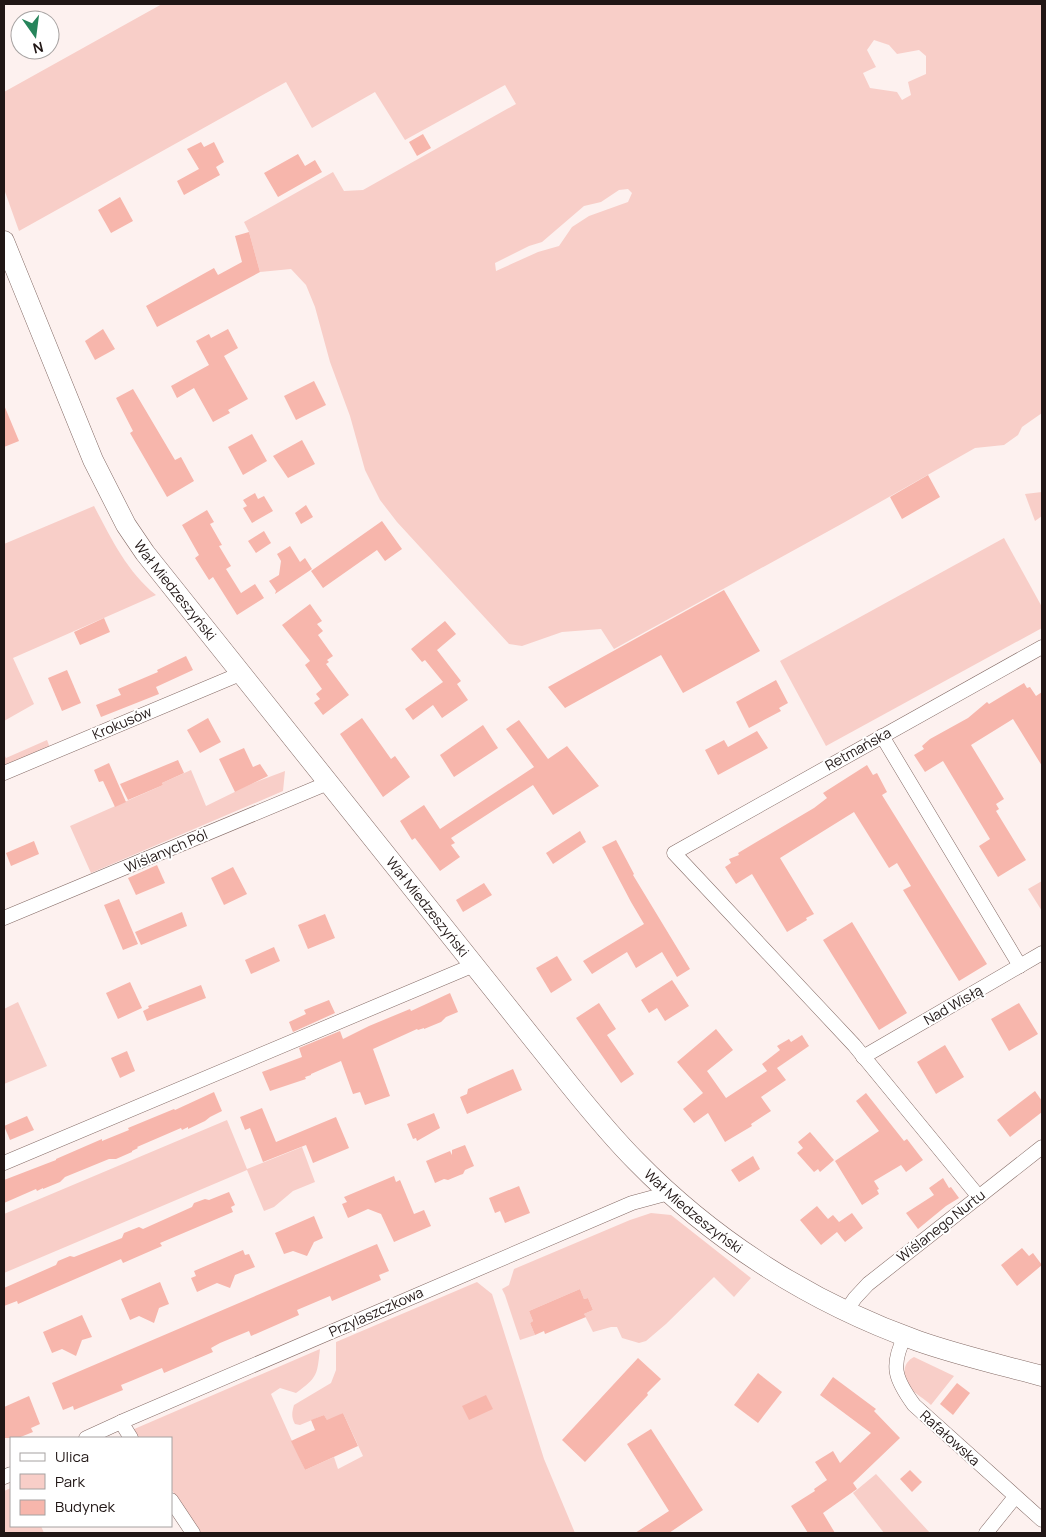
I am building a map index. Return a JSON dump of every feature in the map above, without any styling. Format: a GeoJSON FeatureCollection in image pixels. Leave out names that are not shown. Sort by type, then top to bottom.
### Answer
{"type":"FeatureCollection","features":[{"type":"Feature","properties":{"kind":"main road","name":"Wał Miedzeszyński"},"geometry":{"type":"LineString","coordinates":[[4,241],[93,460],[116,506],[145,553],[584,1103],[621,1146],[669,1193],[708,1226],[784,1278],[846,1311],[905,1336],[1042,1376]]}},
{"type":"Feature","properties":{"kind":"street","name":"Retmańska"},"geometry":{"type":"LineString","coordinates":[[863,1057],[674,853],[882,736],[1041,652]]}},
{"type":"Feature","properties":{"kind":"street","name":"Krokusów"},"geometry":{"type":"LineString","coordinates":[[4,773],[240,674]]}},
{"type":"Feature","properties":{"kind":"street"},"geometry":{"type":"LineString","coordinates":[[882,736],[1020,966]]}},
{"type":"Feature","properties":{"kind":"street","name":"Wiślanych Pól"},"geometry":{"type":"LineString","coordinates":[[4,918],[328,783]]}},
{"type":"Feature","properties":{"kind":"street","name":"Nad Wisłą"},"geometry":{"type":"LineString","coordinates":[[863,1057],[1042,953]]}},
{"type":"Feature","properties":{"kind":"street"},"geometry":{"type":"LineString","coordinates":[[4,1164],[474,965]]}},
{"type":"Feature","properties":{"kind":"street"},"geometry":{"type":"LineString","coordinates":[[863,1057],[978,1197]]}},
{"type":"Feature","properties":{"kind":"street","name":"Wiślanego Nurtu"},"geometry":{"type":"LineString","coordinates":[[846,1311],[868,1284],[1042,1147]]}},
{"type":"Feature","properties":{"kind":"street","name":"Przylaszczkowa"},"geometry":{"type":"LineString","coordinates":[[88,1437],[632,1203],[669,1193]]}},
{"type":"Feature","properties":{"kind":"street","name":"Rafałowska"},"geometry":{"type":"LineString","coordinates":[[905,1336],[897,1352],[896,1364],[897,1377],[903,1391],[914,1405],[1042,1520]]}},
{"type":"Feature","properties":{"kind":"street"},"geometry":{"type":"LineString","coordinates":[[121,1422],[130,1437]]}},
{"type":"Feature","properties":{"kind":"street"},"geometry":{"type":"LineString","coordinates":[[986,1533],[1016,1497]]}},
{"type":"Feature","properties":{"kind":"street"},"geometry":{"type":"LineString","coordinates":[[172,1502],[193,1533]]}},
{"type":"Feature","properties":{"kind":"green space"},"geometry":{"type":"Polygon","coordinates":[[[162,4],[1042,4],[1042,413],[1022,427],[1018,435],[1004,445],[975,448],[614,649],[601,629],[562,632],[522,646],[509,644],[397,522],[380,500],[365,470],[350,416],[330,362],[315,307],[306,285],[291,269],[260,272],[249,232],[244,222],[333,172],[344,191],[363,190],[516,104],[505,85],[405,140],[375,92],[312,128],[286,82],[19,231],[4,189],[4,92],[162,4]],[[874,40],[867,50],[876,67],[863,73],[870,88],[897,92],[902,100],[911,95],[908,82],[926,74],[926,56],[919,50],[897,54],[889,45],[874,40]],[[628,189],[619,190],[601,202],[584,206],[542,242],[529,246],[495,263],[496,271],[538,252],[559,246],[572,227],[589,216],[628,202],[632,193],[628,189]]]}},
{"type":"Feature","properties":{"kind":"green space"},"geometry":{"type":"Polygon","coordinates":[[[1042,492],[1042,516],[1035,521],[1025,494],[1042,492]]]}},
{"type":"Feature","properties":{"kind":"green space"},"geometry":{"type":"Polygon","coordinates":[[[94,506],[113,542],[128,565],[136,576],[156,595],[13,658],[34,704],[4,721],[4,544],[94,506]]]}},
{"type":"Feature","properties":{"kind":"green space"},"geometry":{"type":"Polygon","coordinates":[[[1004,538],[1042,607],[1042,628],[826,746],[780,661],[1004,538]]]}},
{"type":"Feature","properties":{"kind":"green space"},"geometry":{"type":"Polygon","coordinates":[[[47,740],[50,748],[4,768],[4,754],[6,758],[47,740]]]}},
{"type":"Feature","properties":{"kind":"green space"},"geometry":{"type":"Polygon","coordinates":[[[191,770],[206,806],[251,784],[285,771],[283,791],[91,873],[70,826],[163,785],[162,783],[191,770]]]}},
{"type":"Feature","properties":{"kind":"green space"},"geometry":{"type":"Polygon","coordinates":[[[1042,881],[1042,911],[1028,889],[1042,881]]]}},
{"type":"Feature","properties":{"kind":"green space"},"geometry":{"type":"Polygon","coordinates":[[[18,1002],[47,1066],[4,1084],[4,1009],[18,1002]]]}},
{"type":"Feature","properties":{"kind":"green space"},"geometry":{"type":"Polygon","coordinates":[[[227,1120],[247,1169],[302,1147],[315,1182],[293,1191],[274,1207],[264,1211],[247,1170],[4,1273],[4,1214],[227,1120]]]}},
{"type":"Feature","properties":{"kind":"green space"},"geometry":{"type":"Polygon","coordinates":[[[651,1213],[671,1215],[751,1278],[734,1297],[714,1277],[666,1324],[646,1341],[639,1343],[622,1338],[617,1327],[593,1332],[584,1314],[593,1310],[588,1298],[584,1299],[580,1289],[529,1311],[533,1321],[530,1323],[535,1335],[520,1340],[502,1289],[509,1285],[514,1269],[651,1213]]]}},
{"type":"Feature","properties":{"kind":"green space"},"geometry":{"type":"Polygon","coordinates":[[[477,1282],[492,1294],[544,1459],[575,1533],[201,1533],[172,1490],[172,1437],[137,1437],[132,1430],[320,1349],[317,1370],[309,1383],[296,1393],[280,1388],[271,1394],[305,1470],[334,1457],[338,1469],[363,1456],[343,1413],[328,1422],[324,1415],[300,1425],[295,1424],[292,1414],[294,1405],[331,1383],[336,1370],[336,1342],[477,1282]]]}},
{"type":"Feature","properties":{"kind":"green space"},"geometry":{"type":"Polygon","coordinates":[[[914,1357],[954,1376],[931,1405],[912,1390],[907,1383],[905,1366],[914,1357]]]}},
{"type":"Feature","properties":{"kind":"green space"},"geometry":{"type":"Polygon","coordinates":[[[876,1474],[930,1533],[884,1533],[853,1493],[876,1474]]]}},
{"type":"Feature","properties":{"kind":"green space"},"geometry":{"type":"Polygon","coordinates":[[[10,1488],[10,1527],[41,1527],[44,1533],[4,1533],[4,1491],[10,1488]]]}},
{"type":"Feature","properties":{"kind":"building"},"geometry":{"type":"Polygon","coordinates":[[[423,134],[431,148],[417,156],[409,142],[423,134]]]}},
{"type":"Feature","properties":{"kind":"building"},"geometry":{"type":"Polygon","coordinates":[[[201,142],[204,147],[214,142],[224,162],[216,167],[220,175],[184,195],[177,181],[199,169],[187,149],[201,142]]]}},
{"type":"Feature","properties":{"kind":"building"},"geometry":{"type":"Polygon","coordinates":[[[298,154],[305,166],[315,160],[322,172],[278,197],[264,173],[298,154]]]}},
{"type":"Feature","properties":{"kind":"building"},"geometry":{"type":"Polygon","coordinates":[[[120,197],[133,221],[111,233],[98,210],[120,197]]]}},
{"type":"Feature","properties":{"kind":"building"},"geometry":{"type":"Polygon","coordinates":[[[249,232],[260,272],[157,327],[146,306],[214,268],[218,275],[242,262],[235,236],[249,232]]]}},
{"type":"Feature","properties":{"kind":"building"},"geometry":{"type":"Polygon","coordinates":[[[103,329],[115,349],[95,360],[85,341],[103,329]]]}},
{"type":"Feature","properties":{"kind":"building"},"geometry":{"type":"Polygon","coordinates":[[[228,329],[238,348],[224,356],[248,399],[228,410],[230,413],[213,422],[194,388],[177,398],[171,386],[209,365],[196,341],[209,334],[211,338],[228,329]]]}},
{"type":"Feature","properties":{"kind":"building"},"geometry":{"type":"Polygon","coordinates":[[[314,381],[326,405],[296,420],[284,396],[314,381]]]}},
{"type":"Feature","properties":{"kind":"building"},"geometry":{"type":"Polygon","coordinates":[[[133,389],[175,460],[181,457],[194,481],[167,497],[130,433],[133,431],[116,398],[133,389]]]}},
{"type":"Feature","properties":{"kind":"building"},"geometry":{"type":"Polygon","coordinates":[[[4,405],[19,441],[4,447],[4,405]]]}},
{"type":"Feature","properties":{"kind":"building"},"geometry":{"type":"Polygon","coordinates":[[[252,434],[267,461],[243,475],[228,447],[252,434]]]}},
{"type":"Feature","properties":{"kind":"building"},"geometry":{"type":"Polygon","coordinates":[[[302,440],[315,464],[288,478],[273,456],[302,440]]]}},
{"type":"Feature","properties":{"kind":"building"},"geometry":{"type":"Polygon","coordinates":[[[928,475],[940,497],[902,519],[890,497],[928,475]]]}},
{"type":"Feature","properties":{"kind":"building"},"geometry":{"type":"Polygon","coordinates":[[[255,493],[258,499],[264,496],[273,511],[252,523],[243,508],[247,506],[243,500],[255,493]]]}},
{"type":"Feature","properties":{"kind":"building"},"geometry":{"type":"Polygon","coordinates":[[[306,505],[313,517],[301,524],[295,513],[306,505]]]}},
{"type":"Feature","properties":{"kind":"building"},"geometry":{"type":"Polygon","coordinates":[[[207,510],[214,522],[210,524],[222,545],[219,546],[231,566],[226,569],[241,593],[255,584],[264,598],[237,615],[213,577],[209,580],[195,558],[199,555],[182,525],[207,510]]]}},
{"type":"Feature","properties":{"kind":"building"},"geometry":{"type":"Polygon","coordinates":[[[382,521],[402,549],[385,561],[377,550],[323,588],[311,571],[382,521]]]}},
{"type":"Feature","properties":{"kind":"building"},"geometry":{"type":"Polygon","coordinates":[[[264,531],[271,543],[256,553],[248,541],[264,531]]]}},
{"type":"Feature","properties":{"kind":"building"},"geometry":{"type":"Polygon","coordinates":[[[290,546],[300,562],[305,558],[312,569],[275,594],[276,591],[269,581],[279,575],[281,561],[277,554],[290,546]]]}},
{"type":"Feature","properties":{"kind":"building"},"geometry":{"type":"Polygon","coordinates":[[[724,590],[760,651],[683,693],[661,655],[565,708],[548,687],[724,590]]]}},
{"type":"Feature","properties":{"kind":"building"},"geometry":{"type":"Polygon","coordinates":[[[310,604],[322,621],[317,624],[323,631],[318,635],[333,656],[327,660],[329,662],[326,664],[349,695],[323,715],[314,703],[320,699],[316,694],[322,689],[305,665],[310,661],[282,625],[310,604]]]}},
{"type":"Feature","properties":{"kind":"building"},"geometry":{"type":"Polygon","coordinates":[[[104,618],[110,632],[80,645],[74,632],[104,618]]]}},
{"type":"Feature","properties":{"kind":"building"},"geometry":{"type":"Polygon","coordinates":[[[445,621],[456,634],[437,650],[461,681],[457,684],[468,700],[442,718],[433,705],[413,720],[405,709],[443,682],[425,660],[422,662],[411,649],[445,621]]]}},
{"type":"Feature","properties":{"kind":"building"},"geometry":{"type":"Polygon","coordinates":[[[186,656],[193,670],[156,687],[159,694],[101,717],[96,705],[121,695],[118,689],[158,672],[157,670],[186,656]]]}},
{"type":"Feature","properties":{"kind":"building"},"geometry":{"type":"Polygon","coordinates":[[[67,670],[81,703],[62,711],[48,678],[67,670]]]}},
{"type":"Feature","properties":{"kind":"building"},"geometry":{"type":"Polygon","coordinates":[[[776,680],[788,703],[779,708],[781,711],[749,728],[736,702],[776,680]]]}},
{"type":"Feature","properties":{"kind":"building"},"geometry":{"type":"Polygon","coordinates":[[[1024,683],[1027,688],[1030,687],[1036,696],[1042,692],[1042,766],[1013,719],[971,745],[1004,799],[996,804],[999,809],[996,811],[1026,860],[998,877],[979,846],[990,839],[943,761],[925,772],[914,755],[924,749],[922,746],[930,739],[968,718],[987,702],[989,704],[1024,683]]]}},
{"type":"Feature","properties":{"kind":"building"},"geometry":{"type":"Polygon","coordinates":[[[208,718],[221,742],[200,753],[187,730],[208,718]]]}},
{"type":"Feature","properties":{"kind":"building"},"geometry":{"type":"Polygon","coordinates":[[[362,718],[391,759],[395,756],[410,777],[383,797],[340,734],[362,718]]]}},
{"type":"Feature","properties":{"kind":"building"},"geometry":{"type":"Polygon","coordinates":[[[519,720],[548,759],[567,746],[599,786],[553,815],[533,785],[451,838],[455,843],[451,845],[460,857],[440,871],[415,838],[412,840],[400,821],[424,805],[440,829],[534,767],[506,729],[519,720]]]}},
{"type":"Feature","properties":{"kind":"building"},"geometry":{"type":"Polygon","coordinates":[[[483,725],[498,748],[454,777],[440,755],[483,725]]]}},
{"type":"Feature","properties":{"kind":"building"},"geometry":{"type":"Polygon","coordinates":[[[757,731],[768,748],[718,775],[705,750],[724,740],[728,747],[757,731]]]}},
{"type":"Feature","properties":{"kind":"building"},"geometry":{"type":"Polygon","coordinates":[[[244,748],[253,767],[260,764],[268,776],[235,792],[219,759],[244,748]]]}},
{"type":"Feature","properties":{"kind":"building"},"geometry":{"type":"Polygon","coordinates":[[[178,760],[184,773],[162,783],[163,785],[128,800],[120,784],[178,760]]]}},
{"type":"Feature","properties":{"kind":"building"},"geometry":{"type":"Polygon","coordinates":[[[109,763],[126,802],[115,807],[103,781],[99,782],[94,770],[109,763]]]}},
{"type":"Feature","properties":{"kind":"building"},"geometry":{"type":"Polygon","coordinates":[[[867,765],[873,775],[877,773],[887,792],[882,795],[987,964],[959,981],[903,890],[911,886],[897,863],[889,868],[854,812],[780,858],[814,914],[787,932],[752,874],[736,884],[725,867],[731,863],[729,859],[739,855],[738,853],[814,808],[827,798],[823,793],[867,765]]]}},
{"type":"Feature","properties":{"kind":"building"},"geometry":{"type":"Polygon","coordinates":[[[580,831],[586,842],[553,864],[546,853],[580,831]]]}},
{"type":"Feature","properties":{"kind":"building"},"geometry":{"type":"Polygon","coordinates":[[[616,840],[633,875],[690,969],[677,977],[662,952],[636,968],[627,952],[592,974],[583,961],[644,924],[602,847],[616,840]]]}},
{"type":"Feature","properties":{"kind":"building"},"geometry":{"type":"Polygon","coordinates":[[[34,841],[39,854],[11,866],[6,853],[34,841]]]}},
{"type":"Feature","properties":{"kind":"building"},"geometry":{"type":"Polygon","coordinates":[[[157,865],[165,883],[136,895],[128,878],[157,865]]]}},
{"type":"Feature","properties":{"kind":"building"},"geometry":{"type":"Polygon","coordinates":[[[233,867],[247,894],[224,905],[211,878],[233,867]]]}},
{"type":"Feature","properties":{"kind":"building"},"geometry":{"type":"Polygon","coordinates":[[[484,883],[492,895],[463,912],[456,900],[484,883]]]}},
{"type":"Feature","properties":{"kind":"building"},"geometry":{"type":"Polygon","coordinates":[[[119,899],[138,944],[123,950],[104,905],[119,899]]]}},
{"type":"Feature","properties":{"kind":"building"},"geometry":{"type":"Polygon","coordinates":[[[182,912],[187,926],[141,945],[135,932],[182,912]]]}},
{"type":"Feature","properties":{"kind":"building"},"geometry":{"type":"Polygon","coordinates":[[[325,914],[335,938],[308,949],[298,925],[325,914]]]}},
{"type":"Feature","properties":{"kind":"building"},"geometry":{"type":"Polygon","coordinates":[[[852,922],[907,1013],[879,1030],[823,940],[852,922]]]}},
{"type":"Feature","properties":{"kind":"building"},"geometry":{"type":"Polygon","coordinates":[[[274,947],[280,961],[251,974],[245,960],[274,947]]]}},
{"type":"Feature","properties":{"kind":"building"},"geometry":{"type":"Polygon","coordinates":[[[557,956],[572,980],[551,993],[536,968],[557,956]]]}},
{"type":"Feature","properties":{"kind":"building"},"geometry":{"type":"Polygon","coordinates":[[[672,980],[689,1006],[665,1021],[657,1008],[649,1013],[641,1000],[672,980]]]}},
{"type":"Feature","properties":{"kind":"building"},"geometry":{"type":"Polygon","coordinates":[[[130,982],[142,1008],[118,1019],[106,993],[130,982]]]}},
{"type":"Feature","properties":{"kind":"building"},"geometry":{"type":"Polygon","coordinates":[[[201,985],[206,998],[147,1021],[143,1011],[149,1008],[148,1006],[201,985]]]}},
{"type":"Feature","properties":{"kind":"building"},"geometry":{"type":"Polygon","coordinates":[[[450,993],[458,1012],[446,1017],[441,1022],[424,1029],[417,1029],[373,1049],[390,1096],[365,1105],[360,1092],[353,1094],[341,1061],[305,1077],[306,1079],[270,1091],[262,1072],[302,1057],[299,1048],[340,1031],[343,1039],[369,1026],[410,1009],[411,1011],[450,993]]]}},
{"type":"Feature","properties":{"kind":"building"},"geometry":{"type":"Polygon","coordinates":[[[329,1000],[335,1013],[293,1032],[289,1022],[306,1014],[304,1010],[329,1000]]]}},
{"type":"Feature","properties":{"kind":"building"},"geometry":{"type":"Polygon","coordinates":[[[599,1003],[616,1029],[607,1035],[634,1074],[621,1083],[576,1018],[599,1003]]]}},
{"type":"Feature","properties":{"kind":"building"},"geometry":{"type":"Polygon","coordinates":[[[1019,1003],[1038,1034],[1009,1051],[991,1019],[1019,1003]]]}},
{"type":"Feature","properties":{"kind":"building"},"geometry":{"type":"Polygon","coordinates":[[[716,1029],[733,1050],[707,1071],[726,1098],[767,1071],[762,1064],[780,1050],[777,1046],[789,1039],[791,1042],[802,1035],[809,1046],[777,1068],[786,1080],[761,1097],[771,1111],[751,1124],[752,1126],[725,1142],[708,1113],[694,1123],[683,1109],[703,1093],[677,1062],[716,1029]]]}},
{"type":"Feature","properties":{"kind":"building"},"geometry":{"type":"Polygon","coordinates":[[[945,1045],[964,1077],[936,1094],[917,1062],[945,1045]]]}},
{"type":"Feature","properties":{"kind":"building"},"geometry":{"type":"Polygon","coordinates":[[[127,1051],[135,1071],[120,1078],[111,1058],[127,1051]]]}},
{"type":"Feature","properties":{"kind":"building"},"geometry":{"type":"Polygon","coordinates":[[[513,1069],[522,1090],[467,1114],[460,1097],[467,1094],[468,1089],[513,1069]]]}},
{"type":"Feature","properties":{"kind":"building"},"geometry":{"type":"Polygon","coordinates":[[[1035,1091],[1042,1101],[1042,1112],[1010,1137],[997,1120],[1035,1091]]]}},
{"type":"Feature","properties":{"kind":"building"},"geometry":{"type":"Polygon","coordinates":[[[214,1092],[222,1111],[205,1121],[188,1129],[188,1127],[182,1130],[181,1128],[137,1147],[132,1152],[116,1159],[109,1159],[65,1177],[60,1182],[37,1191],[36,1189],[4,1203],[4,1180],[56,1160],[102,1139],[102,1141],[129,1130],[128,1128],[175,1110],[214,1092]]]}},
{"type":"Feature","properties":{"kind":"building"},"geometry":{"type":"Polygon","coordinates":[[[866,1093],[904,1141],[907,1139],[923,1160],[906,1172],[901,1165],[874,1181],[879,1189],[877,1190],[879,1194],[862,1205],[835,1161],[879,1131],[856,1101],[866,1093]]]}},
{"type":"Feature","properties":{"kind":"building"},"geometry":{"type":"Polygon","coordinates":[[[262,1108],[276,1142],[336,1117],[349,1148],[313,1163],[306,1145],[263,1162],[250,1128],[245,1130],[240,1117],[262,1108]]]}},
{"type":"Feature","properties":{"kind":"building"},"geometry":{"type":"Polygon","coordinates":[[[434,1113],[440,1128],[417,1141],[416,1138],[413,1139],[407,1124],[434,1113]]]}},
{"type":"Feature","properties":{"kind":"building"},"geometry":{"type":"Polygon","coordinates":[[[27,1116],[34,1130],[10,1140],[4,1126],[27,1116]]]}},
{"type":"Feature","properties":{"kind":"building"},"geometry":{"type":"Polygon","coordinates":[[[810,1132],[834,1160],[820,1172],[818,1169],[814,1172],[797,1153],[803,1148],[798,1142],[810,1132]]]}},
{"type":"Feature","properties":{"kind":"building"},"geometry":{"type":"Polygon","coordinates":[[[465,1145],[474,1166],[465,1170],[463,1174],[435,1183],[426,1161],[450,1151],[452,1155],[452,1150],[465,1145]]]}},
{"type":"Feature","properties":{"kind":"building"},"geometry":{"type":"Polygon","coordinates":[[[753,1156],[760,1169],[739,1182],[731,1170],[753,1156]]]}},
{"type":"Feature","properties":{"kind":"building"},"geometry":{"type":"Polygon","coordinates":[[[394,1176],[396,1182],[400,1180],[414,1214],[424,1210],[431,1226],[394,1242],[381,1214],[368,1209],[348,1218],[342,1204],[347,1202],[344,1197],[394,1176]]]}},
{"type":"Feature","properties":{"kind":"building"},"geometry":{"type":"Polygon","coordinates":[[[943,1178],[949,1188],[951,1187],[959,1198],[918,1229],[906,1213],[934,1195],[929,1188],[943,1178]]]}},
{"type":"Feature","properties":{"kind":"building"},"geometry":{"type":"Polygon","coordinates":[[[519,1186],[530,1213],[505,1223],[500,1211],[495,1213],[489,1198],[519,1186]]]}},
{"type":"Feature","properties":{"kind":"building"},"geometry":{"type":"Polygon","coordinates":[[[229,1192],[235,1205],[231,1207],[233,1212],[160,1243],[162,1246],[123,1263],[121,1259],[18,1304],[17,1301],[4,1306],[4,1288],[56,1265],[58,1261],[70,1256],[74,1257],[122,1238],[124,1233],[139,1227],[143,1229],[192,1207],[194,1203],[205,1199],[209,1200],[229,1192]]]}},
{"type":"Feature","properties":{"kind":"building"},"geometry":{"type":"Polygon","coordinates":[[[817,1206],[828,1219],[833,1215],[839,1222],[852,1213],[863,1228],[845,1242],[837,1232],[821,1245],[800,1220],[817,1206]]]}},
{"type":"Feature","properties":{"kind":"building"},"geometry":{"type":"Polygon","coordinates":[[[314,1216],[323,1238],[314,1242],[307,1256],[293,1251],[284,1254],[275,1233],[314,1216]]]}},
{"type":"Feature","properties":{"kind":"building"},"geometry":{"type":"Polygon","coordinates":[[[377,1244],[389,1271],[379,1275],[381,1280],[332,1301],[330,1296],[297,1310],[299,1315],[251,1336],[249,1331],[211,1348],[213,1352],[164,1373],[162,1368],[121,1385],[123,1390],[74,1410],[73,1406],[63,1410],[52,1383],[377,1244]]]}},
{"type":"Feature","properties":{"kind":"building"},"geometry":{"type":"Polygon","coordinates":[[[1022,1248],[1029,1256],[1033,1253],[1042,1265],[1017,1286],[1001,1265],[1022,1248]]]}},
{"type":"Feature","properties":{"kind":"building"},"geometry":{"type":"Polygon","coordinates":[[[243,1250],[245,1255],[249,1254],[255,1267],[235,1275],[230,1288],[217,1283],[197,1292],[191,1278],[196,1276],[194,1271],[243,1250]]]}},
{"type":"Feature","properties":{"kind":"building"},"geometry":{"type":"Polygon","coordinates":[[[160,1282],[169,1304],[159,1308],[154,1323],[139,1316],[130,1320],[121,1299],[160,1282]]]}},
{"type":"Feature","properties":{"kind":"building"},"geometry":{"type":"Polygon","coordinates":[[[580,1289],[584,1299],[588,1298],[593,1310],[584,1314],[586,1317],[545,1334],[544,1331],[535,1335],[530,1323],[533,1321],[529,1311],[580,1289]]]}},
{"type":"Feature","properties":{"kind":"building"},"geometry":{"type":"Polygon","coordinates":[[[82,1315],[92,1337],[82,1340],[76,1356],[62,1349],[52,1353],[43,1332],[82,1315]]]}},
{"type":"Feature","properties":{"kind":"building"},"geometry":{"type":"Polygon","coordinates":[[[638,1358],[661,1379],[585,1462],[562,1440],[638,1358]]]}},
{"type":"Feature","properties":{"kind":"building"},"geometry":{"type":"Polygon","coordinates":[[[758,1373],[782,1392],[758,1423],[734,1405],[758,1373]]]}},
{"type":"Feature","properties":{"kind":"building"},"geometry":{"type":"Polygon","coordinates":[[[833,1377],[876,1409],[874,1411],[900,1438],[853,1483],[857,1489],[823,1513],[835,1533],[808,1533],[791,1506],[815,1491],[814,1489],[827,1480],[815,1462],[833,1451],[840,1463],[871,1433],[820,1395],[833,1377]]]}},
{"type":"Feature","properties":{"kind":"building"},"geometry":{"type":"Polygon","coordinates":[[[957,1383],[970,1393],[953,1415],[940,1404],[957,1383]]]}},
{"type":"Feature","properties":{"kind":"building"},"geometry":{"type":"Polygon","coordinates":[[[486,1395],[493,1409],[469,1420],[462,1406],[486,1395]]]}},
{"type":"Feature","properties":{"kind":"building"},"geometry":{"type":"Polygon","coordinates":[[[29,1396],[40,1424],[31,1428],[33,1432],[20,1437],[4,1438],[4,1407],[29,1396]]]}},
{"type":"Feature","properties":{"kind":"building"},"geometry":{"type":"Polygon","coordinates":[[[343,1413],[358,1446],[305,1470],[291,1441],[315,1430],[311,1420],[324,1415],[327,1420],[343,1413]]]}},
{"type":"Feature","properties":{"kind":"building"},"geometry":{"type":"Polygon","coordinates":[[[651,1429],[703,1510],[669,1533],[635,1533],[669,1511],[627,1444],[651,1429]]]}},
{"type":"Feature","properties":{"kind":"building"},"geometry":{"type":"Polygon","coordinates":[[[910,1470],[922,1482],[912,1492],[900,1479],[910,1470]]]}}]}
